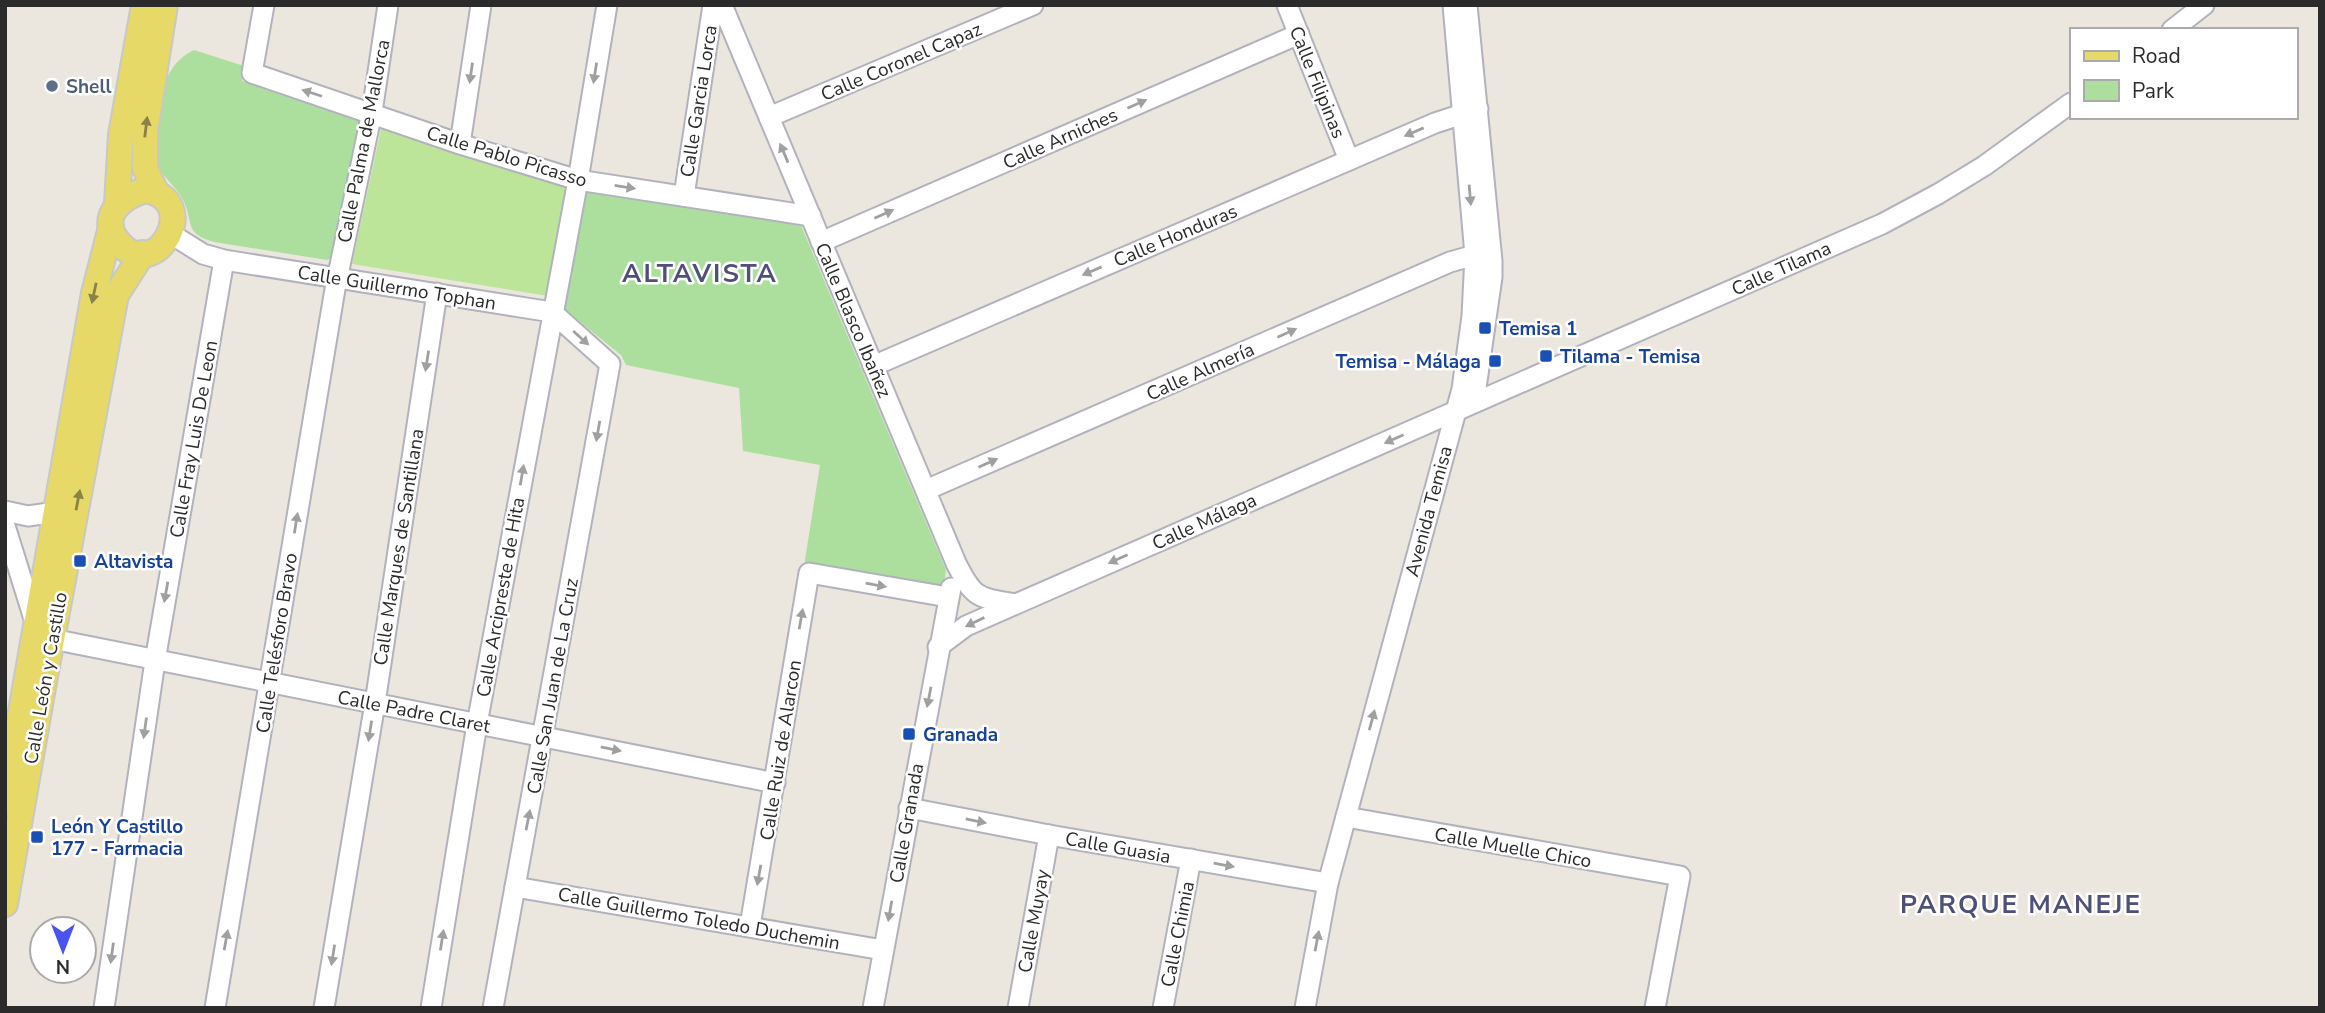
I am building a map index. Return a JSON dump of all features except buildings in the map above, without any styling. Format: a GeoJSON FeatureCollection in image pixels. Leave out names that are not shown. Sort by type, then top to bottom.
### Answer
{"type":"FeatureCollection","features":[{"type":"Feature","properties":{"kind":"main road","name":"Calle León y Castillo"},"geometry":{"type":"LineString","coordinates":[[5,904],[44,633],[56,512],[93,293],[114,216],[121,135],[144,5]]}},
{"type":"Feature","properties":{"kind":"main road"},"geometry":{"type":"LineString","coordinates":[[156,192],[145,190],[127,196],[114,216],[114,235],[125,248],[144,253],[156,250],[167,242],[173,223],[170,209],[156,192],[145,168],[145,131],[165,5]]}},
{"type":"Feature","properties":{"kind":"main road","name":"Calle León y Castillo"},"geometry":{"type":"LineString","coordinates":[[5,803],[116,295],[144,253]]}},
{"type":"Feature","properties":{"kind":"street","name":"Calle Pablo Picasso"},"geometry":{"type":"LineString","coordinates":[[264,5],[252,73],[460,144],[578,180],[811,216]]}},
{"type":"Feature","properties":{"kind":"street","name":"Calle Palma de Mallorca"},"geometry":{"type":"LineString","coordinates":[[337,277],[372,112],[388,5]]}},
{"type":"Feature","properties":{"kind":"street"},"geometry":{"type":"LineString","coordinates":[[460,144],[481,5]]}},
{"type":"Feature","properties":{"kind":"street","name":"Calle Arcipreste de Hita"},"geometry":{"type":"LineString","coordinates":[[431,1008],[477,724],[578,180],[607,5]]}},
{"type":"Feature","properties":{"kind":"street","name":"Calle Garcia Lorca"},"geometry":{"type":"LineString","coordinates":[[684,196],[713,5]]}},
{"type":"Feature","properties":{"kind":"street","name":"Calle Blasco Ibañez"},"geometry":{"type":"LineString","coordinates":[[722,5],[956,563],[968,586],[979,597],[1015,604]]}},
{"type":"Feature","properties":{"kind":"street","name":"Calle Coronel Capaz"},"geometry":{"type":"LineString","coordinates":[[769,117],[1032,5]]}},
{"type":"Feature","properties":{"kind":"street","name":"Calle Filipinas"},"geometry":{"type":"LineString","coordinates":[[1287,5],[1349,160]]}},
{"type":"Feature","properties":{"kind":"street","name":"Avenida Temisa"},"geometry":{"type":"LineString","coordinates":[[1453,5],[1491,245],[1492,276],[1474,402]]}},
{"type":"Feature","properties":{"kind":"street","name":"Avenida Temisa"},"geometry":{"type":"LineString","coordinates":[[1305,1008],[1328,883],[1456,411],[1472,316],[1475,255],[1467,5]]}},
{"type":"Feature","properties":{"kind":"street"},"geometry":{"type":"LineString","coordinates":[[2175,28],[2204,5]]}},
{"type":"Feature","properties":{"kind":"street","name":"Calle Arniches"},"geometry":{"type":"LineString","coordinates":[[821,242],[1299,34]]}},
{"type":"Feature","properties":{"kind":"street","name":"Calle Tilama"},"geometry":{"type":"LineString","coordinates":[[1474,402],[1882,224],[1984,166],[2070,104]]}},
{"type":"Feature","properties":{"kind":"street","name":"Calle Honduras"},"geometry":{"type":"LineString","coordinates":[[873,366],[1435,123],[1470,111]]}},
{"type":"Feature","properties":{"kind":"street","name":"Calle Guillermo Tophan"},"geometry":{"type":"LineString","coordinates":[[171,234],[203,254],[224,260],[552,312]]}},
{"type":"Feature","properties":{"kind":"street","name":"Calle Almería"},"geometry":{"type":"LineString","coordinates":[[926,490],[1450,262],[1475,255]]}},
{"type":"Feature","properties":{"kind":"street","name":"Calle Fray Luis De Leon"},"geometry":{"type":"LineString","coordinates":[[104,1008],[155,661],[224,260]]}},
{"type":"Feature","properties":{"kind":"street","name":"Calle Telésforo Bravo"},"geometry":{"type":"LineString","coordinates":[[215,1008],[337,277]]}},
{"type":"Feature","properties":{"kind":"street","name":"Calle Marques de Santillana"},"geometry":{"type":"LineString","coordinates":[[324,1008],[375,703],[437,293]]}},
{"type":"Feature","properties":{"kind":"street","name":"Calle San Juan de La Cruz"},"geometry":{"type":"LineString","coordinates":[[494,1008],[610,364],[552,312]]}},
{"type":"Feature","properties":{"kind":"street","name":"Calle Málaga"},"geometry":{"type":"LineString","coordinates":[[938,648],[966,625],[1474,402]]}},
{"type":"Feature","properties":{"kind":"street"},"geometry":{"type":"LineString","coordinates":[[5,511],[28,516],[56,512]]}},
{"type":"Feature","properties":{"kind":"street"},"geometry":{"type":"LineString","coordinates":[[12,548],[28,516]]}},
{"type":"Feature","properties":{"kind":"street"},"geometry":{"type":"LineString","coordinates":[[5,526],[44,633]]}},
{"type":"Feature","properties":{"kind":"street","name":"Calle Granada"},"geometry":{"type":"LineString","coordinates":[[873,1008],[938,648],[956,563]]}},
{"type":"Feature","properties":{"kind":"street","name":"Calle Ruiz de Alarcon"},"geometry":{"type":"LineString","coordinates":[[750,926],[809,573],[948,597]]}},
{"type":"Feature","properties":{"kind":"street","name":"Calle Padre Claret"},"geometry":{"type":"LineString","coordinates":[[44,633],[155,661],[775,783]]}},
{"type":"Feature","properties":{"kind":"street","name":"Calle Guasia"},"geometry":{"type":"LineString","coordinates":[[909,808],[1328,883]]}},
{"type":"Feature","properties":{"kind":"street","name":"Calle Muelle Chico"},"geometry":{"type":"LineString","coordinates":[[1346,817],[1680,876],[1655,1008]]}},
{"type":"Feature","properties":{"kind":"street","name":"Calle Muyay"},"geometry":{"type":"LineString","coordinates":[[1018,1008],[1049,835]]}},
{"type":"Feature","properties":{"kind":"street","name":"Calle Chimia"},"geometry":{"type":"LineString","coordinates":[[1163,1008],[1191,859]]}},
{"type":"Feature","properties":{"kind":"street","name":"Calle Guillermo Toledo Duchemin"},"geometry":{"type":"LineString","coordinates":[[515,887],[883,950]]}},
{"type":"Feature","properties":{"kind":"green space"},"geometry":{"type":"Polygon","coordinates":[[[194,50],[244,66],[242,81],[362,121],[334,257],[327,260],[214,242],[198,235],[191,227],[181,197],[159,168],[154,148],[165,82],[176,64],[194,50]]]}},
{"type":"Feature","properties":{"kind":"green space"},"geometry":{"type":"Polygon","coordinates":[[[382,124],[568,184],[548,296],[352,264],[382,124]]]}},
{"type":"Feature","properties":{"kind":"green space"},"geometry":{"type":"Polygon","coordinates":[[[584,187],[800,223],[946,570],[943,590],[804,566],[820,465],[743,451],[739,388],[626,365],[621,355],[564,309],[584,187]]]}},
{"type":"Feature","properties":{"kind":"place","name":"Shell"},"geometry":{"type":"Point","coordinates":[52,86]}},
{"type":"Feature","properties":{"kind":"place","name":"Temisa 1"},"geometry":{"type":"Point","coordinates":[1485,328]}},
{"type":"Feature","properties":{"kind":"place","name":"Tilama - Temisa"},"geometry":{"type":"Point","coordinates":[1546,356]}},
{"type":"Feature","properties":{"kind":"place","name":"Temisa - Málaga"},"geometry":{"type":"Point","coordinates":[1495,361]}},
{"type":"Feature","properties":{"kind":"place","name":"Altavista"},"geometry":{"type":"Point","coordinates":[80,561]}},
{"type":"Feature","properties":{"kind":"place","name":"Granada"},"geometry":{"type":"Point","coordinates":[909,734]}},
{"type":"Feature","properties":{"kind":"place","name":"León Y Castillo 177 - Farmacia"},"geometry":{"type":"Point","coordinates":[37,837]}},
{"type":"Feature","properties":{"kind":"district","name":"ALTAVISTA"},"geometry":{"type":"Point","coordinates":[700,273]}},
{"type":"Feature","properties":{"kind":"district","name":"PARQUE MANEJE"},"geometry":{"type":"Point","coordinates":[2021,904]}}]}
